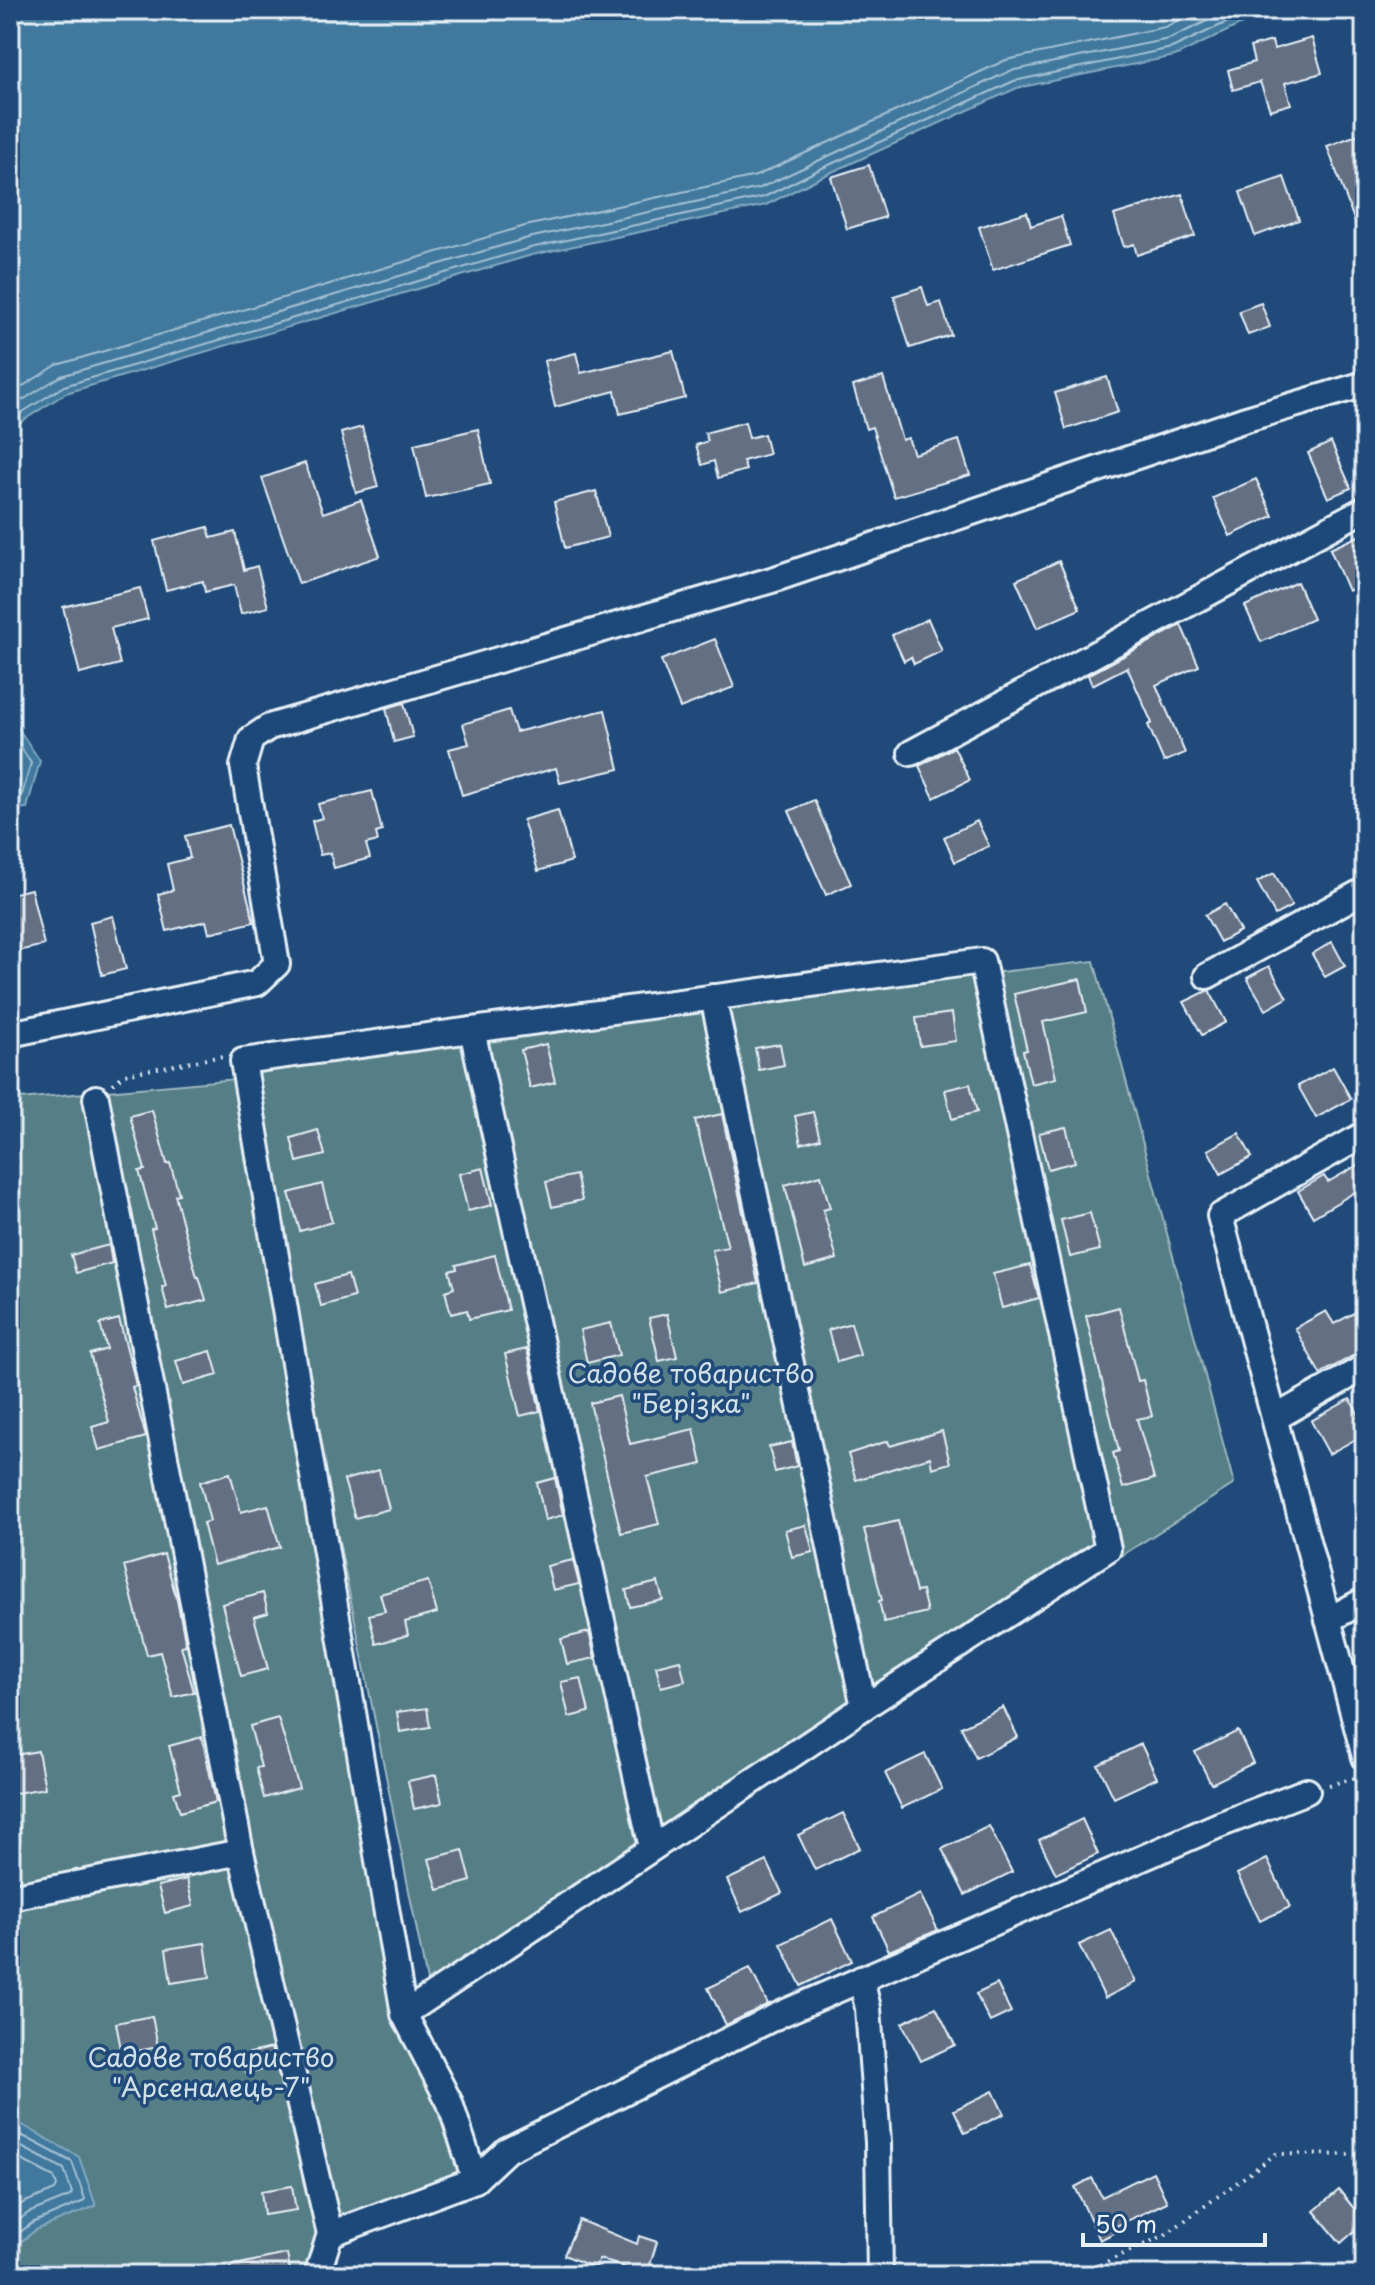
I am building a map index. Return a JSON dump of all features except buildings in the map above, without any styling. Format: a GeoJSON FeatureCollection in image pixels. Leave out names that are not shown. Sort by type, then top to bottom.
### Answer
{"type":"FeatureCollection","features":[{"type":"Feature","properties":{"kind":"street"},"geometry":{"type":"LineString","coordinates":[[10,1034],[257,983],[277,964],[243,766],[251,739],[269,727],[775,579],[1243,420],[1365,384]]}},
{"type":"Feature","properties":{"kind":"street"},"geometry":{"type":"LineString","coordinates":[[911,753],[1365,509]]}},
{"type":"Feature","properties":{"kind":"street"},"geometry":{"type":"LineString","coordinates":[[1207,976],[1365,890]]}},
{"type":"Feature","properties":{"kind":"street"},"geometry":{"type":"LineString","coordinates":[[404,2014],[864,1707],[1108,1549],[982,961],[243,1061],[404,2014],[450,2103],[475,2180]]}},
{"type":"Feature","properties":{"kind":"street"},"geometry":{"type":"LineString","coordinates":[[713,997],[864,1707]]}},
{"type":"Feature","properties":{"kind":"street"},"geometry":{"type":"LineString","coordinates":[[472,1030],[652,1848]]}},
{"type":"Feature","properties":{"kind":"street"},"geometry":{"type":"LineString","coordinates":[[96,1098],[241,1852],[330,2234],[317,2275]]}},
{"type":"Feature","properties":{"kind":"street"},"geometry":{"type":"LineString","coordinates":[[1365,1134],[1220,1216],[1365,1757]]}},
{"type":"Feature","properties":{"kind":"street"},"geometry":{"type":"LineString","coordinates":[[1275,1418],[1365,1367]]}},
{"type":"Feature","properties":{"kind":"street"},"geometry":{"type":"LineString","coordinates":[[1328,1620],[1365,1600]]}},
{"type":"Feature","properties":{"kind":"street"},"geometry":{"type":"LineString","coordinates":[[330,2234],[475,2180],[507,2150],[781,2014],[1219,1825],[1307,1791]]}},
{"type":"Feature","properties":{"kind":"street"},"geometry":{"type":"LineString","coordinates":[[10,1897],[241,1852]]}},
{"type":"Feature","properties":{"kind":"street"},"geometry":{"type":"LineString","coordinates":[[861,1979],[868,2008],[878,2142],[880,2275]]}},
{"type":"Feature","properties":{"kind":"path"},"geometry":{"type":"LineString","coordinates":[[96,1098],[125,1074],[219,1055],[243,1061]]}},
{"type":"Feature","properties":{"kind":"path"},"geometry":{"type":"LineString","coordinates":[[1307,1791],[1365,1775]]}},
{"type":"Feature","properties":{"kind":"path"},"geometry":{"type":"LineString","coordinates":[[1078,2275],[1165,2235],[1276,2154],[1365,2155]]}},
{"type":"Feature","properties":{"kind":"green space","name":"Садове товариство \"Берізка\""},"geometry":{"type":"Polygon","coordinates":[[[1094,961],[1234,1484],[430,1996],[243,1061],[1094,961]]]}},
{"type":"Feature","properties":{"kind":"green space","name":"Садове товариство \"Арсеналець-7\""},"geometry":{"type":"Polygon","coordinates":[[[236,1079],[404,2014],[475,2180],[330,2234],[321,2275],[10,2275],[10,1100],[236,1079]]]}},
{"type":"Feature","properties":{"kind":"water"},"geometry":{"type":"Polygon","coordinates":[[[10,10],[1271,10],[1175,56],[1017,88],[766,205],[532,255],[66,393],[10,429],[10,10]]]}},
{"type":"Feature","properties":{"kind":"water"},"geometry":{"type":"Polygon","coordinates":[[[10,716],[40,761],[27,808],[10,809],[10,716]]]}},
{"type":"Feature","properties":{"kind":"water"},"geometry":{"type":"Polygon","coordinates":[[[10,2118],[79,2157],[96,2206],[36,2230],[10,2250],[10,2118]]]}}]}
